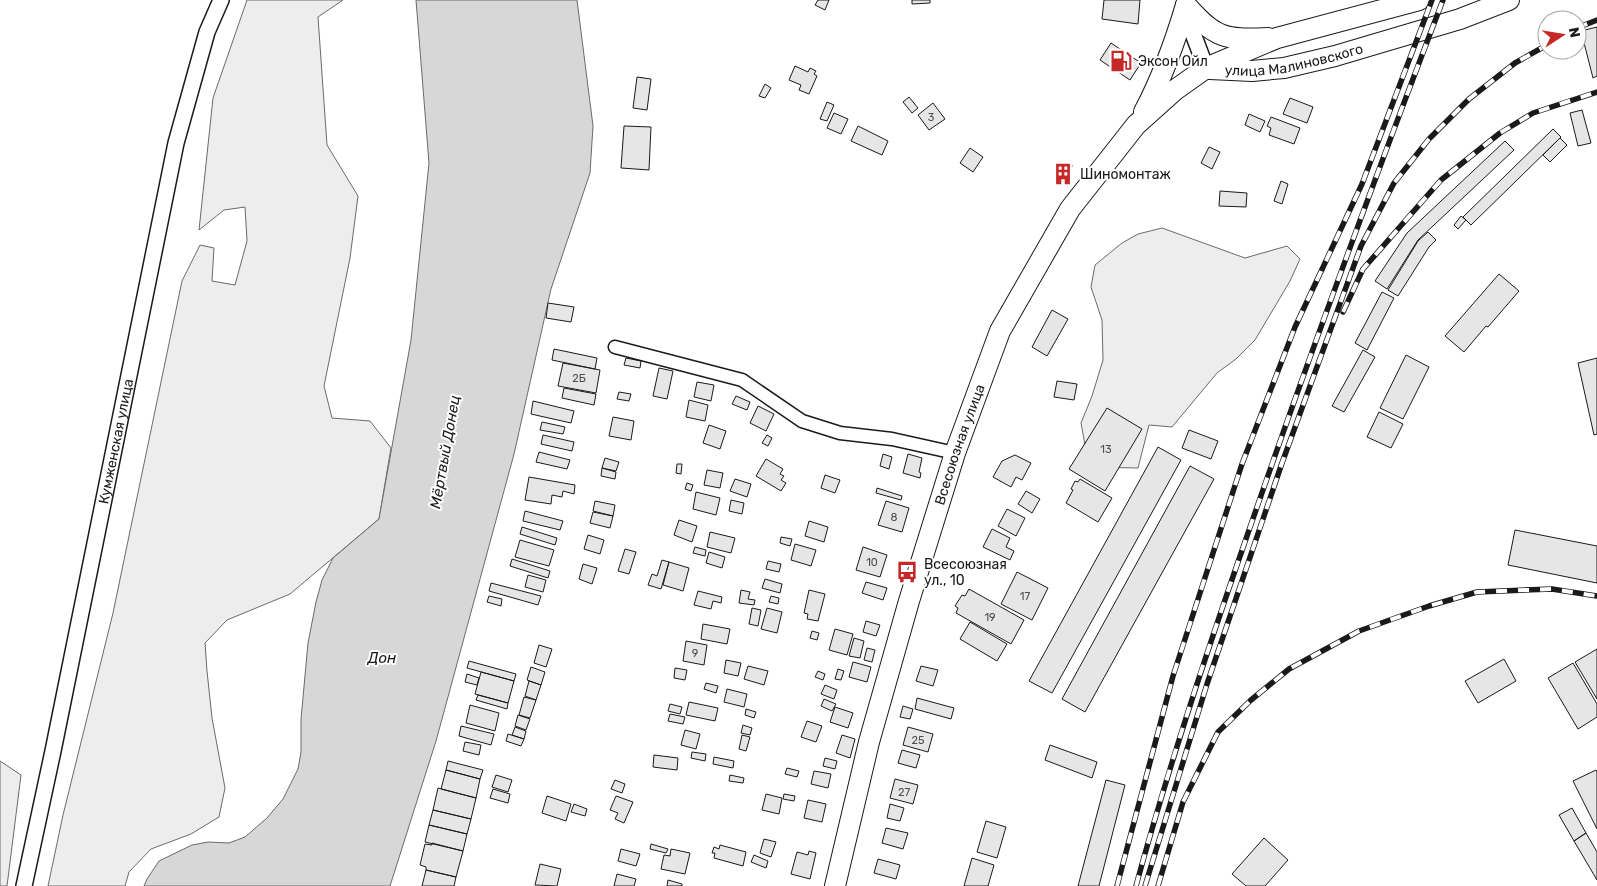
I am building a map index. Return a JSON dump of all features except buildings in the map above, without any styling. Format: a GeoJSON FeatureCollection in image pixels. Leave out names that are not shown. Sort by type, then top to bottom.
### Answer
{"type":"FeatureCollection","features":[{"type":"Feature","properties":{"kind":"highway","name":"улица Малиновского"},"geometry":{"type":"LineString","coordinates":[[1206,68],[1277,38],[1419,0]]}},
{"type":"Feature","properties":{"kind":"highway","name":"улица Малиновского"},"geometry":{"type":"LineString","coordinates":[[1206,68],[1252,71],[1284,68],[1335,56],[1460,19],[1509,0]]}},
{"type":"Feature","properties":{"kind":"highway"},"geometry":{"type":"LineString","coordinates":[[1187,2],[1202,23],[1213,32],[1227,37],[1250,39],[1277,38]]}},
{"type":"Feature","properties":{"kind":"highway"},"geometry":{"type":"LineString","coordinates":[[1136,126],[1157,87],[1187,2]]}},
{"type":"Feature","properties":{"kind":"highway","name":"Всесоюзная улица"},"geometry":{"type":"LineString","coordinates":[[835,886],[869,742],[909,601],[955,453],[1000,331],[1070,209],[1136,126],[1174,90],[1206,68]]}},
{"type":"Feature","properties":{"kind":"street","name":"Кумженская улица"},"geometry":{"type":"LineString","coordinates":[[24,886],[176,143],[207,32],[221,0]]}},
{"type":"Feature","properties":{"kind":"street"},"geometry":{"type":"LineString","coordinates":[[1187,2],[1192,31],[1206,68]]}},
{"type":"Feature","properties":{"kind":"street"},"geometry":{"type":"LineString","coordinates":[[615,346],[742,380],[802,421],[840,433],[892,439],[955,453]]}},
{"type":"Feature","properties":{"kind":"shaded area"},"geometry":{"type":"Polygon","coordinates":[[[247,0],[343,0],[318,17],[327,145],[358,196],[350,258],[324,386],[332,418],[370,421],[391,448],[379,519],[290,594],[227,620],[205,643],[212,718],[225,788],[219,817],[191,834],[151,849],[129,872],[125,886],[48,886],[63,815],[113,613],[182,281],[200,245],[214,248],[212,281],[235,285],[247,241],[245,207],[224,210],[199,230],[213,98],[247,0]]]}},
{"type":"Feature","properties":{"kind":"shaded area"},"geometry":{"type":"Polygon","coordinates":[[[1162,228],[1245,258],[1287,246],[1300,259],[1290,281],[1255,340],[1236,359],[1217,373],[1172,427],[1149,425],[1138,468],[1089,467],[1081,423],[1103,360],[1102,320],[1091,287],[1095,265],[1122,243],[1138,234],[1162,228]]]}},
{"type":"Feature","properties":{"kind":"shaded area"},"geometry":{"type":"Polygon","coordinates":[[[0,761],[21,775],[7,886],[0,886],[0,761]]]}},
{"type":"Feature","properties":{"kind":"water"},"geometry":{"type":"Polygon","coordinates":[[[416,0],[577,0],[593,126],[590,173],[551,289],[514,454],[436,741],[390,886],[144,886],[159,861],[192,845],[208,842],[229,843],[245,837],[267,818],[283,799],[298,769],[301,752],[301,719],[308,643],[322,580],[333,558],[379,519],[411,340],[429,163],[416,0]]]}},
{"type":"Feature","properties":{"kind":"railway"},"geometry":{"type":"LineString","coordinates":[[1117,886],[1173,676],[1242,464],[1295,327],[1362,184],[1432,0]]}},
{"type":"Feature","properties":{"kind":"railway"},"geometry":{"type":"LineString","coordinates":[[1136,886],[1188,710],[1247,536],[1294,401],[1443,0]]}},
{"type":"Feature","properties":{"kind":"railway"},"geometry":{"type":"LineString","coordinates":[[1587,24],[1597,20]]}},
{"type":"Feature","properties":{"kind":"railway"},"geometry":{"type":"LineString","coordinates":[[1145,886],[1207,684],[1282,463],[1361,246],[1394,183],[1429,139],[1469,99],[1515,63],[1537,51]]}},
{"type":"Feature","properties":{"kind":"railway"},"geometry":{"type":"LineString","coordinates":[[1343,312],[1363,269],[1441,180],[1500,133],[1533,113],[1597,92]]}},
{"type":"Feature","properties":{"kind":"railway"},"geometry":{"type":"LineString","coordinates":[[1158,886],[1183,802],[1218,732],[1251,700],[1289,669],[1359,631],[1429,606],[1477,592],[1552,589],[1597,596]]}},
{"type":"Feature","properties":{"kind":"place","name":"Эксон Ойл"},"geometry":{"type":"Point","coordinates":[1121,61]}},
{"type":"Feature","properties":{"kind":"place","name":"Шиномонтаж"},"geometry":{"type":"Point","coordinates":[1063,174]}},
{"type":"Feature","properties":{"kind":"place","name":"Всесоюзная ул., 10"},"geometry":{"type":"Point","coordinates":[907,572]}},
{"type":"Feature","properties":{"kind":"water label","name":"Мёртвый Донец"},"geometry":{"type":"Point","coordinates":[445,452]}},
{"type":"Feature","properties":{"kind":"water label","name":"Дон"},"geometry":{"type":"Point","coordinates":[382,658]}}]}
